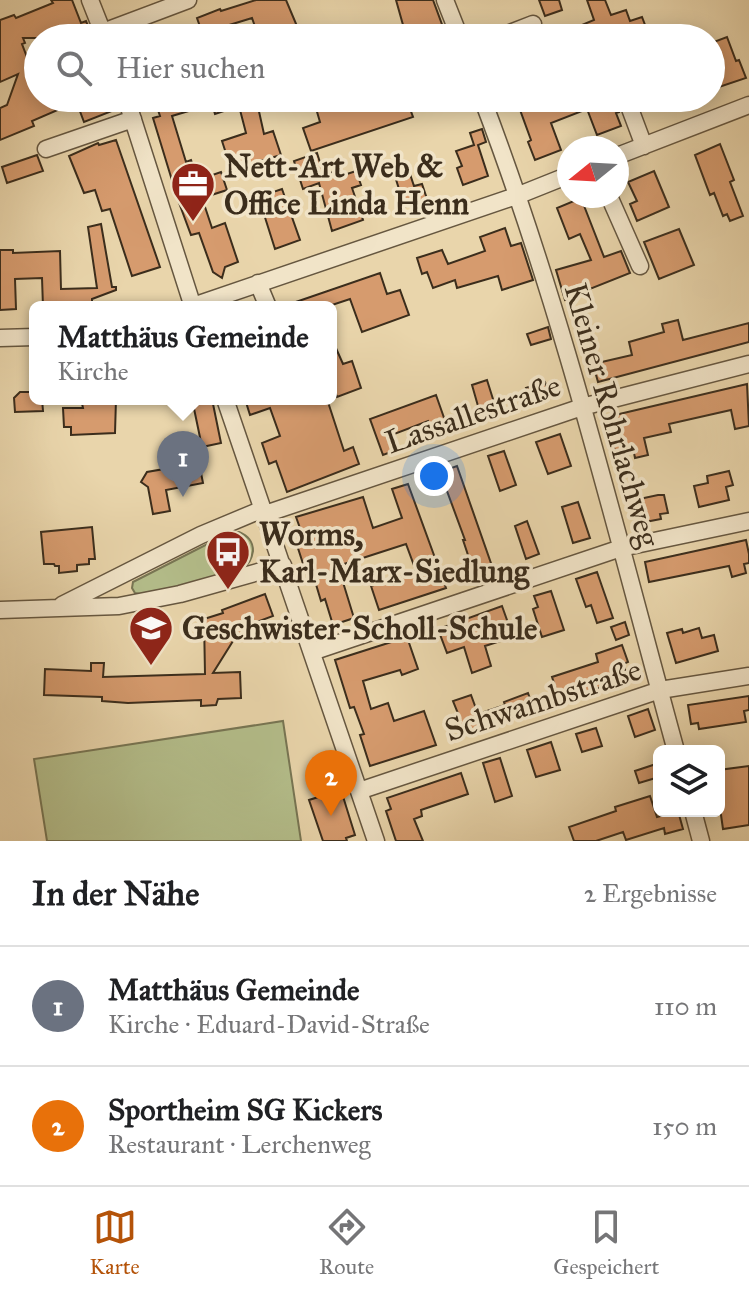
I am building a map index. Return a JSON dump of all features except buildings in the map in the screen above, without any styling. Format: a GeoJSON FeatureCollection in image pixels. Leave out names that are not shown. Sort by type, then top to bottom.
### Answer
{"type":"FeatureCollection","features":[{"type":"Feature","properties":{"kind":"street"},"geometry":{"type":"LineString","coordinates":[[90,0],[100,24]]}},
{"type":"Feature","properties":{"kind":"street"},"geometry":{"type":"LineString","coordinates":[[130,24],[188,0]]}},
{"type":"Feature","properties":{"kind":"street"},"geometry":{"type":"LineString","coordinates":[[445,0],[454,24]]}},
{"type":"Feature","properties":{"kind":"street"},"geometry":{"type":"LineString","coordinates":[[629,152],[749,105]]}},
{"type":"Feature","properties":{"kind":"street"},"geometry":{"type":"LineString","coordinates":[[131,112],[190,301]]}},
{"type":"Feature","properties":{"kind":"street","name":"Kleiner Rohrlachweg"},"geometry":{"type":"LineString","coordinates":[[487,112],[519,195],[582,407],[674,745]]}},
{"type":"Feature","properties":{"kind":"street"},"geometry":{"type":"LineString","coordinates":[[631,112],[644,146]]}},
{"type":"Feature","properties":{"kind":"street"},"geometry":{"type":"LineString","coordinates":[[46,149],[133,119]]}},
{"type":"Feature","properties":{"kind":"street"},"geometry":{"type":"LineString","coordinates":[[208,301],[557,180]]}},
{"type":"Feature","properties":{"kind":"street"},"geometry":{"type":"LineString","coordinates":[[614,208],[640,266]]}},
{"type":"Feature","properties":{"kind":"street"},"geometry":{"type":"LineString","coordinates":[[258,283],[266,301]]}},
{"type":"Feature","properties":{"kind":"street"},"geometry":{"type":"LineString","coordinates":[[0,338],[29,337]]}},
{"type":"Feature","properties":{"kind":"street","name":"Lassallestraße"},"geometry":{"type":"LineString","coordinates":[[53,609],[203,534],[264,511],[582,407],[749,364]]}},
{"type":"Feature","properties":{"kind":"street"},"geometry":{"type":"LineString","coordinates":[[227,405],[376,841]]}},
{"type":"Feature","properties":{"kind":"street"},"geometry":{"type":"LineString","coordinates":[[312,652],[621,548],[749,521]]}},
{"type":"Feature","properties":{"kind":"street"},"geometry":{"type":"LineString","coordinates":[[0,610],[119,606],[218,584],[283,565]]}},
{"type":"Feature","properties":{"kind":"street","name":"Schwambstraße"},"geometry":{"type":"LineString","coordinates":[[359,791],[660,690],[749,676]]}},
{"type":"Feature","properties":{"kind":"street"},"geometry":{"type":"LineString","coordinates":[[695,817],[701,841]]}},
{"type":"Feature","properties":{"kind":"path"},"geometry":{"type":"LineString","coordinates":[[203,534],[218,584]]}},
{"type":"Feature","properties":{"kind":"green space"},"geometry":{"type":"Polygon","coordinates":[[[239,532],[249,539],[253,547],[251,558],[244,567],[209,579],[140,594],[132,588],[133,582],[229,533],[239,532]]]}},
{"type":"Feature","properties":{"kind":"green space"},"geometry":{"type":"Polygon","coordinates":[[[283,721],[301,841],[47,841],[34,759],[283,721]]]}},
{"type":"Feature","properties":{"kind":"place","name":"Nett-Art Web & Office Linda Henn"},"geometry":{"type":"Point","coordinates":[193,223]}},
{"type":"Feature","properties":{"kind":"place","name":"Matthäus Gemeinde"},"geometry":{"type":"Point","coordinates":[183,497]}},
{"type":"Feature","properties":{"kind":"place","name":"Worms, Karl-Marx-Siedlung"},"geometry":{"type":"Point","coordinates":[228,591]}},
{"type":"Feature","properties":{"kind":"place","name":"Geschwister-Scholl-Schule"},"geometry":{"type":"Point","coordinates":[151,667]}},
{"type":"Feature","properties":{"kind":"place","name":"Sportheim SG Kickers"},"geometry":{"type":"Point","coordinates":[331,816]}}]}
